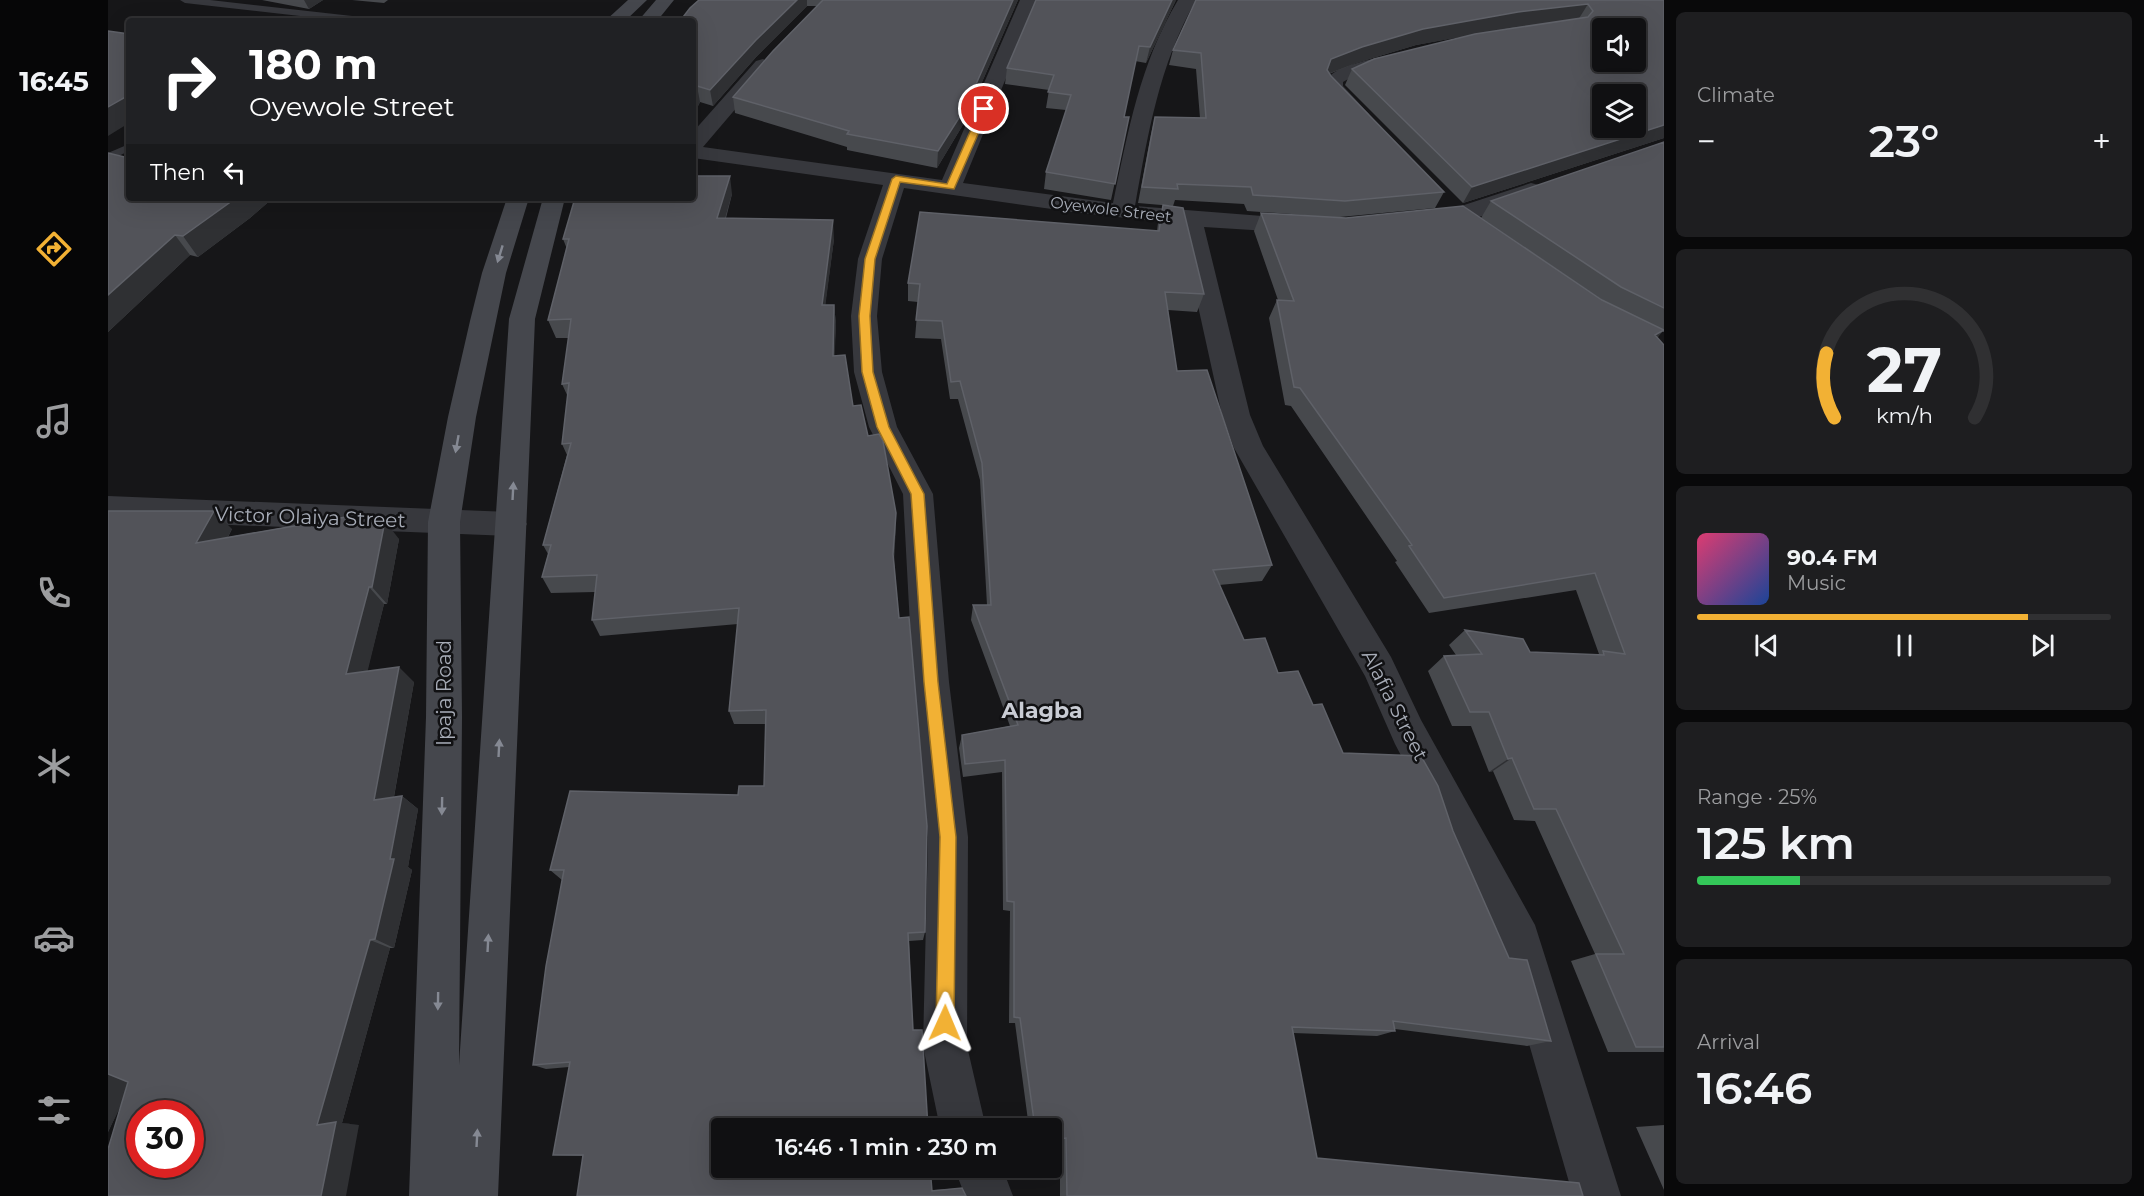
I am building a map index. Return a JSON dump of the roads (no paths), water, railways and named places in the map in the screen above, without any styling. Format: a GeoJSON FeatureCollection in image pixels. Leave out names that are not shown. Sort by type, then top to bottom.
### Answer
{"type":"FeatureCollection","features":[{"type":"Feature","properties":{"kind":"main road"},"geometry":{"type":"LineString","coordinates":[[617,18],[638,0]]}},
{"type":"Feature","properties":{"kind":"main road"},"geometry":{"type":"LineString","coordinates":[[650,18],[665,0]]}},
{"type":"Feature","properties":{"kind":"main road","name":"Ipaja Road"},"geometry":{"type":"LineString","coordinates":[[433,1196],[444,717],[444,522],[462,417],[488,302],[517,201]]}},
{"type":"Feature","properties":{"kind":"main road"},"geometry":{"type":"LineString","coordinates":[[474,1196],[522,319],[553,201]]}},
{"type":"Feature","properties":{"kind":"street"},"geometry":{"type":"LineString","coordinates":[[950,187],[1029,0]]}},
{"type":"Feature","properties":{"kind":"street"},"geometry":{"type":"LineString","coordinates":[[1123,211],[1142,112],[1167,34],[1187,0]]}},
{"type":"Feature","properties":{"kind":"street"},"geometry":{"type":"LineString","coordinates":[[696,142],[774,53]]}},
{"type":"Feature","properties":{"kind":"street"},"geometry":{"type":"LineString","coordinates":[[1374,129],[1333,87],[1334,80],[1343,74],[1412,56]]}},
{"type":"Feature","properties":{"kind":"street","name":"Oyewole Street"},"geometry":{"type":"LineString","coordinates":[[696,152],[810,166],[1123,211],[1190,218],[1326,226]]}},
{"type":"Feature","properties":{"kind":"street"},"geometry":{"type":"LineString","coordinates":[[896,179],[870,259],[864,316],[868,372],[883,427],[918,494],[931,682],[948,837],[945,1046],[961,1118]]}},
{"type":"Feature","properties":{"kind":"street"},"geometry":{"type":"LineString","coordinates":[[1403,222],[1450,206],[1556,181]]}},
{"type":"Feature","properties":{"kind":"street"},"geometry":{"type":"LineString","coordinates":[[1450,206],[1486,234]]}},
{"type":"Feature","properties":{"kind":"street","name":"Alafia Street"},"geometry":{"type":"LineString","coordinates":[[1190,218],[1236,415],[1249,448],[1379,668],[1408,732],[1520,940],[1597,1196]]}},
{"type":"Feature","properties":{"kind":"street","name":"Victor Olaiya Street"},"geometry":{"type":"LineString","coordinates":[[108,508],[511,524]]}},
{"type":"Feature","properties":{"kind":"street"},"geometry":{"type":"LineString","coordinates":[[982,1178],[988,1196]]}},
{"type":"Feature","properties":{"kind":"lane"},"geometry":{"type":"LineString","coordinates":[[185,0],[344,18]]}},
{"type":"Feature","properties":{"kind":"lane"},"geometry":{"type":"LineString","coordinates":[[108,157],[126,148]]}},
{"type":"Feature","properties":{"kind":"district","name":"Alagba"},"geometry":{"type":"Point","coordinates":[1042,710]}}]}
